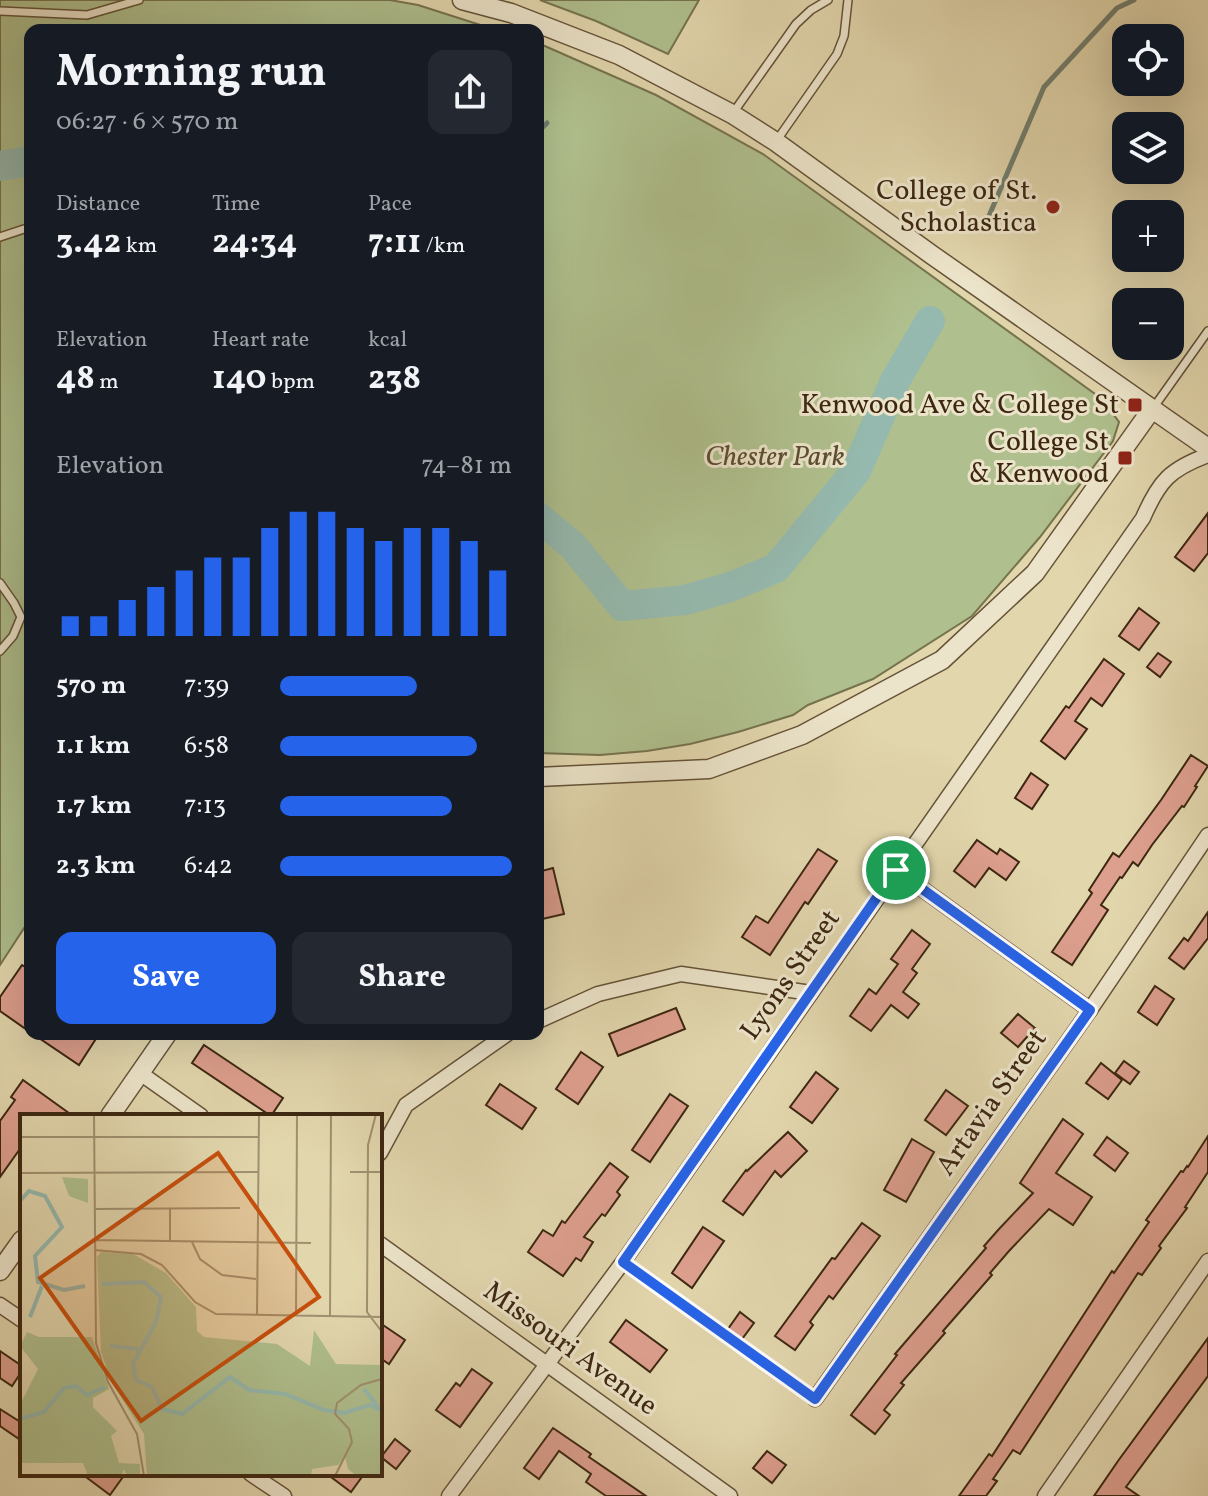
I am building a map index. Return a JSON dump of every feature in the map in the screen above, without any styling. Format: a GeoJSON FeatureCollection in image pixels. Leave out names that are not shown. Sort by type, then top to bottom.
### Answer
{"type":"FeatureCollection","features":[{"type":"Feature","properties":{"kind":"street"},"geometry":{"type":"LineString","coordinates":[[462,0],[539,24]]}},
{"type":"Feature","properties":{"kind":"street"},"geometry":{"type":"LineString","coordinates":[[544,26],[619,55],[732,114],[1208,448]]}},
{"type":"Feature","properties":{"kind":"street"},"geometry":{"type":"LineString","coordinates":[[544,777],[709,769],[802,735],[942,660],[1035,573],[1152,409]]}},
{"type":"Feature","properties":{"kind":"street","name":"Lyons Street"},"geometry":{"type":"LineString","coordinates":[[449,1496],[623,1262],[1143,518],[1164,479],[1187,463],[1208,455]]}},
{"type":"Feature","properties":{"kind":"street","name":"Artavia Street"},"geometry":{"type":"LineString","coordinates":[[815,1399],[1090,1010],[1208,835]]}},
{"type":"Feature","properties":{"kind":"street"},"geometry":{"type":"LineString","coordinates":[[896,870],[1090,1010]]}},
{"type":"Feature","properties":{"kind":"street"},"geometry":{"type":"LineString","coordinates":[[544,1018],[598,994],[681,974],[811,993]]}},
{"type":"Feature","properties":{"kind":"street"},"geometry":{"type":"LineString","coordinates":[[111,1114],[163,1040]]}},
{"type":"Feature","properties":{"kind":"street"},"geometry":{"type":"LineString","coordinates":[[382,1149],[406,1105],[498,1040]]}},
{"type":"Feature","properties":{"kind":"street"},"geometry":{"type":"LineString","coordinates":[[140,1073],[198,1114]]}},
{"type":"Feature","properties":{"kind":"street"},"geometry":{"type":"LineString","coordinates":[[0,1271],[20,1243]]}},
{"type":"Feature","properties":{"kind":"street","name":"Missouri Avenue"},"geometry":{"type":"LineString","coordinates":[[382,1245],[730,1496]]}},
{"type":"Feature","properties":{"kind":"street"},"geometry":{"type":"LineString","coordinates":[[1045,1496],[1208,1261]]}},
{"type":"Feature","properties":{"kind":"street"},"geometry":{"type":"LineString","coordinates":[[0,1305],[20,1319]]}},
{"type":"Feature","properties":{"kind":"street"},"geometry":{"type":"LineString","coordinates":[[254,1476],[284,1496]]}},
{"type":"Feature","properties":{"kind":"lane"},"geometry":{"type":"LineString","coordinates":[[0,11],[87,15],[139,0]]}},
{"type":"Feature","properties":{"kind":"lane"},"geometry":{"type":"LineString","coordinates":[[732,114],[796,24],[828,0]]}},
{"type":"Feature","properties":{"kind":"lane"},"geometry":{"type":"LineString","coordinates":[[776,142],[837,54],[844,36],[848,0]]}},
{"type":"Feature","properties":{"kind":"lane"},"geometry":{"type":"LineString","coordinates":[[0,237],[24,229]]}},
{"type":"Feature","properties":{"kind":"lane"},"geometry":{"type":"LineString","coordinates":[[1152,409],[1208,331]]}},
{"type":"Feature","properties":{"kind":"lane"},"geometry":{"type":"LineString","coordinates":[[0,583],[21,617],[13,636],[0,651]]}},
{"type":"Feature","properties":{"kind":"lane"},"geometry":{"type":"LineString","coordinates":[[623,1262],[815,1399]]}},
{"type":"Feature","properties":{"kind":"green space"},"geometry":{"type":"Polygon","coordinates":[[[0,0],[390,0],[418,5],[477,24],[24,24],[24,928],[0,965],[0,0]]]}},
{"type":"Feature","properties":{"kind":"green space"},"geometry":{"type":"Polygon","coordinates":[[[540,0],[699,0],[668,54],[596,21],[540,0]]]}},
{"type":"Feature","properties":{"kind":"green space","name":"Chester Park"},"geometry":{"type":"Polygon","coordinates":[[[544,46],[656,95],[763,154],[1102,399],[1119,422],[1113,441],[1040,537],[972,616],[873,679],[808,705],[793,715],[690,744],[600,755],[544,753],[544,46]]]}},
{"type":"Feature","properties":{"kind":"building"},"geometry":{"type":"Polygon","coordinates":[[[1208,513],[1208,553],[1194,571],[1175,557],[1208,513]]]}},
{"type":"Feature","properties":{"kind":"building"},"geometry":{"type":"Polygon","coordinates":[[[1139,608],[1159,623],[1139,650],[1119,636],[1139,608]]]}},
{"type":"Feature","properties":{"kind":"building"},"geometry":{"type":"Polygon","coordinates":[[[1158,653],[1171,662],[1160,677],[1147,667],[1158,653]]]}},
{"type":"Feature","properties":{"kind":"building"},"geometry":{"type":"Polygon","coordinates":[[[1104,659],[1124,674],[1102,706],[1091,698],[1075,721],[1087,729],[1065,759],[1041,741],[1104,659]]]}},
{"type":"Feature","properties":{"kind":"building"},"geometry":{"type":"Polygon","coordinates":[[[1191,755],[1208,766],[1197,787],[1138,866],[1133,862],[1120,877],[1101,905],[1108,910],[1072,965],[1052,952],[1092,893],[1089,890],[1113,853],[1119,857],[1191,755]]]}},
{"type":"Feature","properties":{"kind":"building"},"geometry":{"type":"Polygon","coordinates":[[[1031,773],[1048,785],[1032,809],[1015,798],[1031,773]]]}},
{"type":"Feature","properties":{"kind":"building"},"geometry":{"type":"Polygon","coordinates":[[[977,840],[997,854],[1000,849],[1019,862],[1006,880],[989,868],[975,887],[954,871],[977,840]]]}},
{"type":"Feature","properties":{"kind":"building"},"geometry":{"type":"Polygon","coordinates":[[[818,849],[837,861],[770,955],[742,937],[756,916],[768,923],[818,849]]]}},
{"type":"Feature","properties":{"kind":"building"},"geometry":{"type":"Polygon","coordinates":[[[553,868],[564,914],[544,919],[544,870],[553,868]]]}},
{"type":"Feature","properties":{"kind":"building"},"geometry":{"type":"Polygon","coordinates":[[[1208,912],[1208,938],[1184,969],[1169,958],[1184,938],[1188,941],[1208,912]]]}},
{"type":"Feature","properties":{"kind":"building"},"geometry":{"type":"Polygon","coordinates":[[[912,930],[930,944],[912,969],[917,973],[903,992],[919,1004],[908,1018],[891,1005],[871,1031],[850,1016],[869,989],[876,994],[898,964],[891,959],[912,930]]]}},
{"type":"Feature","properties":{"kind":"building"},"geometry":{"type":"Polygon","coordinates":[[[24,966],[24,1028],[0,1011],[0,997],[24,966]]]}},
{"type":"Feature","properties":{"kind":"building"},"geometry":{"type":"Polygon","coordinates":[[[1155,986],[1174,999],[1157,1025],[1138,1012],[1155,986]]]}},
{"type":"Feature","properties":{"kind":"building"},"geometry":{"type":"Polygon","coordinates":[[[676,1008],[685,1029],[618,1056],[609,1034],[676,1008]]]}},
{"type":"Feature","properties":{"kind":"building"},"geometry":{"type":"Polygon","coordinates":[[[1018,1014],[1035,1028],[1018,1047],[1001,1033],[1018,1014]]]}},
{"type":"Feature","properties":{"kind":"building"},"geometry":{"type":"Polygon","coordinates":[[[42,1040],[95,1040],[79,1065],[42,1040]]]}},
{"type":"Feature","properties":{"kind":"building"},"geometry":{"type":"Polygon","coordinates":[[[204,1045],[283,1098],[272,1114],[268,1114],[192,1063],[204,1045]]]}},
{"type":"Feature","properties":{"kind":"building"},"geometry":{"type":"Polygon","coordinates":[[[581,1052],[603,1067],[578,1104],[556,1089],[581,1052]]]}},
{"type":"Feature","properties":{"kind":"building"},"geometry":{"type":"Polygon","coordinates":[[[1124,1061],[1139,1072],[1130,1084],[1115,1073],[1124,1061]]]}},
{"type":"Feature","properties":{"kind":"building"},"geometry":{"type":"Polygon","coordinates":[[[1101,1063],[1122,1080],[1108,1099],[1086,1083],[1101,1063]]]}},
{"type":"Feature","properties":{"kind":"building"},"geometry":{"type":"Polygon","coordinates":[[[816,1072],[838,1089],[812,1123],[790,1107],[816,1072]]]}},
{"type":"Feature","properties":{"kind":"building"},"geometry":{"type":"Polygon","coordinates":[[[23,1080],[70,1114],[20,1114],[20,1149],[0,1177],[0,1121],[15,1100],[11,1097],[23,1080]]]}},
{"type":"Feature","properties":{"kind":"building"},"geometry":{"type":"Polygon","coordinates":[[[500,1084],[536,1108],[522,1129],[486,1105],[500,1084]]]}},
{"type":"Feature","properties":{"kind":"building"},"geometry":{"type":"Polygon","coordinates":[[[946,1090],[968,1106],[946,1135],[925,1120],[946,1090]]]}},
{"type":"Feature","properties":{"kind":"building"},"geometry":{"type":"Polygon","coordinates":[[[670,1094],[688,1106],[650,1162],[632,1150],[670,1094]]]}},
{"type":"Feature","properties":{"kind":"building"},"geometry":{"type":"Polygon","coordinates":[[[1063,1119],[1083,1134],[1056,1173],[1092,1197],[1073,1225],[1049,1209],[1009,1251],[901,1383],[904,1385],[884,1410],[890,1415],[875,1434],[851,1415],[895,1354],[986,1248],[984,1246],[1033,1193],[1020,1183],[1063,1119]]]}},
{"type":"Feature","properties":{"kind":"building"},"geometry":{"type":"Polygon","coordinates":[[[788,1132],[807,1151],[781,1177],[775,1171],[743,1215],[723,1201],[746,1170],[788,1132]]]}},
{"type":"Feature","properties":{"kind":"building"},"geometry":{"type":"Polygon","coordinates":[[[1208,1136],[1208,1172],[1187,1208],[1142,1275],[1138,1273],[1020,1454],[1013,1450],[993,1479],[997,1481],[986,1496],[959,1496],[989,1454],[992,1456],[1112,1271],[1114,1273],[1149,1222],[1146,1220],[1208,1136]]]}},
{"type":"Feature","properties":{"kind":"building"},"geometry":{"type":"Polygon","coordinates":[[[1107,1137],[1128,1153],[1115,1171],[1094,1155],[1107,1137]]]}},
{"type":"Feature","properties":{"kind":"building"},"geometry":{"type":"Polygon","coordinates":[[[912,1139],[934,1152],[906,1202],[884,1190],[912,1139]]]}},
{"type":"Feature","properties":{"kind":"building"},"geometry":{"type":"Polygon","coordinates":[[[610,1163],[628,1177],[605,1216],[602,1214],[584,1237],[593,1242],[581,1261],[576,1258],[563,1276],[528,1252],[543,1230],[553,1236],[562,1221],[565,1223],[610,1163]]]}},
{"type":"Feature","properties":{"kind":"building"},"geometry":{"type":"Polygon","coordinates":[[[862,1223],[880,1236],[833,1299],[829,1296],[795,1350],[775,1336],[832,1258],[835,1259],[862,1223]]]}},
{"type":"Feature","properties":{"kind":"building"},"geometry":{"type":"Polygon","coordinates":[[[703,1227],[724,1241],[692,1288],[672,1273],[703,1227]]]}},
{"type":"Feature","properties":{"kind":"building"},"geometry":{"type":"Polygon","coordinates":[[[740,1312],[754,1323],[742,1339],[728,1329],[740,1312]]]}},
{"type":"Feature","properties":{"kind":"building"},"geometry":{"type":"Polygon","coordinates":[[[626,1320],[667,1350],[650,1372],[610,1342],[626,1320]]]}},
{"type":"Feature","properties":{"kind":"building"},"geometry":{"type":"Polygon","coordinates":[[[382,1324],[405,1340],[389,1364],[382,1359],[382,1324]]]}},
{"type":"Feature","properties":{"kind":"building"},"geometry":{"type":"Polygon","coordinates":[[[1208,1338],[1208,1376],[1126,1487],[1139,1496],[1094,1496],[1118,1461],[1208,1338]]]}},
{"type":"Feature","properties":{"kind":"building"},"geometry":{"type":"Polygon","coordinates":[[[0,1351],[20,1365],[20,1374],[12,1386],[0,1378],[0,1351]]]}},
{"type":"Feature","properties":{"kind":"building"},"geometry":{"type":"Polygon","coordinates":[[[472,1369],[492,1383],[460,1427],[436,1410],[456,1383],[460,1386],[472,1369]]]}},
{"type":"Feature","properties":{"kind":"building"},"geometry":{"type":"Polygon","coordinates":[[[0,1409],[20,1422],[20,1440],[0,1426],[0,1409]]]}},
{"type":"Feature","properties":{"kind":"building"},"geometry":{"type":"Polygon","coordinates":[[[553,1428],[646,1496],[606,1496],[586,1482],[591,1474],[559,1451],[539,1479],[524,1468],[553,1428]]]}},
{"type":"Feature","properties":{"kind":"building"},"geometry":{"type":"Polygon","coordinates":[[[395,1439],[410,1451],[396,1469],[382,1456],[395,1439]]]}},
{"type":"Feature","properties":{"kind":"building"},"geometry":{"type":"Polygon","coordinates":[[[767,1451],[786,1465],[772,1483],[753,1468],[767,1451]]]}},
{"type":"Feature","properties":{"kind":"building"},"geometry":{"type":"Polygon","coordinates":[[[85,1476],[124,1476],[110,1495],[85,1476]]]}},
{"type":"Feature","properties":{"kind":"building"},"geometry":{"type":"Polygon","coordinates":[[[330,1476],[363,1476],[351,1492],[330,1476]]]}},
{"type":"Feature","properties":{"kind":"waterway"},"geometry":{"type":"LineString","coordinates":[[986,223],[1044,87],[1117,8],[1134,0]]}},
{"type":"Feature","properties":{"kind":"waterway"},"geometry":{"type":"LineString","coordinates":[[544,126],[547,123]]}},
{"type":"Feature","properties":{"kind":"waterway"},"geometry":{"type":"LineString","coordinates":[[0,166],[24,162]]}},
{"type":"Feature","properties":{"kind":"waterway"},"geometry":{"type":"LineString","coordinates":[[544,522],[573,546],[622,606],[685,600],[730,587],[776,568],[856,471],[895,381],[930,321]]}},
{"type":"Feature","properties":{"kind":"place","name":"College of St. Scholastica"},"geometry":{"type":"Point","coordinates":[1053,207]}},
{"type":"Feature","properties":{"kind":"place","name":"Kenwood Ave & College St"},"geometry":{"type":"Point","coordinates":[1135,405]}},
{"type":"Feature","properties":{"kind":"place","name":"College St & Kenwood"},"geometry":{"type":"Point","coordinates":[1125,458]}},
{"type":"Feature","properties":{"kind":"route"},"geometry":{"type":"LineString","coordinates":[[896,870],[1090,1010],[815,1399],[623,1262],[896,870]]}}]}
